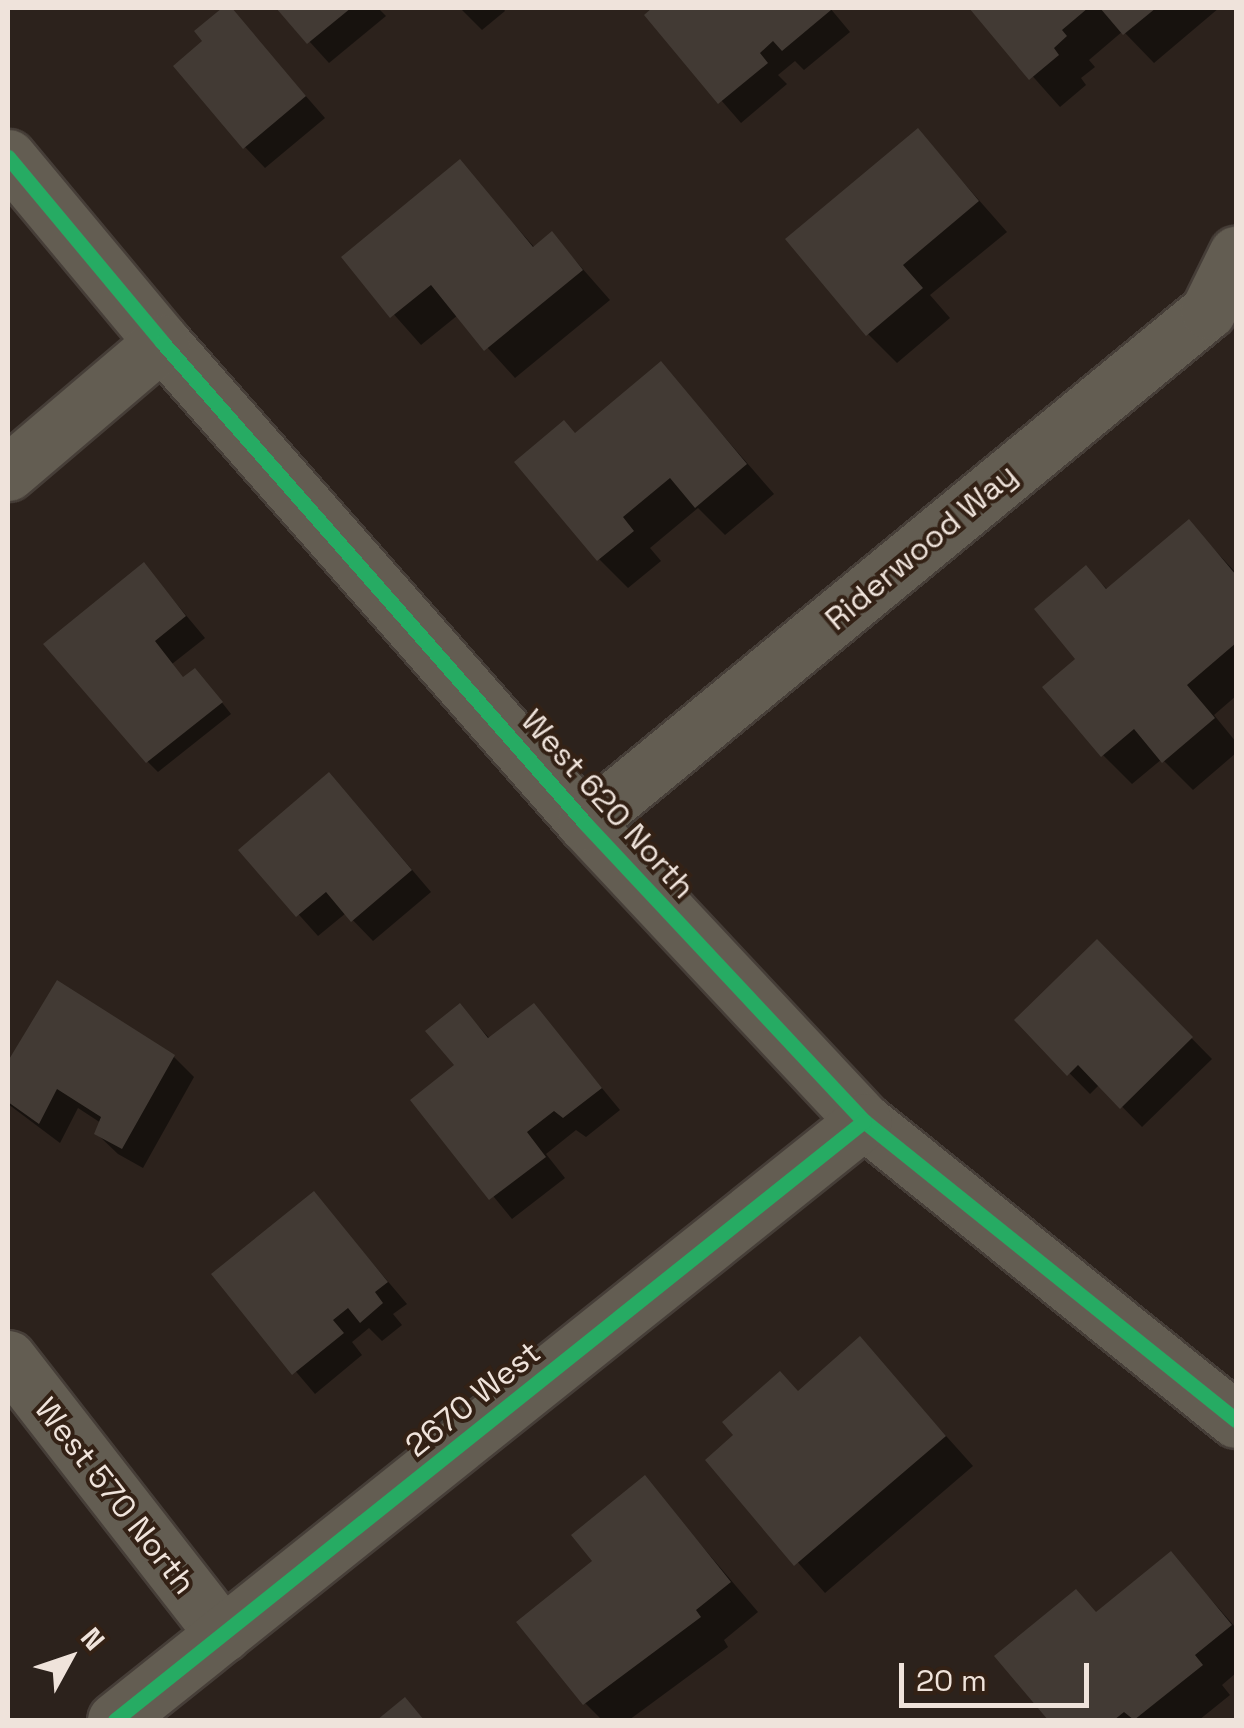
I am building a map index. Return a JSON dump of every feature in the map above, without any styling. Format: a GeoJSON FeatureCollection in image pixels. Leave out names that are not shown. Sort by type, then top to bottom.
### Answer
{"type":"FeatureCollection","features":[{"type":"Feature","properties":{"kind":"street","name":"West 620 North"},"geometry":{"type":"LineString","coordinates":[[8,156],[162,342],[586,824],[864,1121],[1236,1420]]}},
{"type":"Feature","properties":{"kind":"street","name":"Riderwood Way"},"geometry":{"type":"LineString","coordinates":[[586,824],[1208,311],[1236,254]]}},
{"type":"Feature","properties":{"kind":"street"},"geometry":{"type":"LineString","coordinates":[[8,472],[162,342]]}},
{"type":"Feature","properties":{"kind":"street","name":"2670 West"},"geometry":{"type":"LineString","coordinates":[[115,1720],[864,1121]]}},
{"type":"Feature","properties":{"kind":"street","name":"West 570 North"},"geometry":{"type":"LineString","coordinates":[[8,1358],[223,1634]]}},
{"type":"Feature","properties":{"kind":"building"},"geometry":{"type":"Polygon","coordinates":[[[222,8],[232,8],[306,96],[243,149],[173,66],[202,41],[194,31],[222,8]]]}},
{"type":"Feature","properties":{"kind":"building"},"geometry":{"type":"Polygon","coordinates":[[[276,8],[351,8],[307,44],[276,8]]]}},
{"type":"Feature","properties":{"kind":"building"},"geometry":{"type":"Polygon","coordinates":[[[652,8],[831,10],[782,51],[773,41],[760,53],[768,63],[718,104],[644,15],[652,8]]]}},
{"type":"Feature","properties":{"kind":"building"},"geometry":{"type":"Polygon","coordinates":[[[969,8],[1088,8],[1062,30],[1067,36],[1054,48],[1059,55],[1029,80],[969,8]]]}},
{"type":"Feature","properties":{"kind":"building"},"geometry":{"type":"Polygon","coordinates":[[[1100,8],[1156,8],[1123,35],[1100,8]]]}},
{"type":"Feature","properties":{"kind":"building"},"geometry":{"type":"Polygon","coordinates":[[[918,128],[979,201],[903,265],[923,288],[866,336],[785,239],[918,128]]]}},
{"type":"Feature","properties":{"kind":"building"},"geometry":{"type":"Polygon","coordinates":[[[460,159],[533,247],[552,231],[583,270],[484,351],[431,285],[390,318],[341,257],[460,159]]]}},
{"type":"Feature","properties":{"kind":"building"},"geometry":{"type":"Polygon","coordinates":[[[661,361],[747,464],[695,508],[670,478],[623,517],[634,531],[597,561],[514,462],[564,420],[575,433],[661,361]]]}},
{"type":"Feature","properties":{"kind":"building"},"geometry":{"type":"Polygon","coordinates":[[[1189,519],[1236,575],[1236,643],[1187,685],[1215,718],[1162,763],[1134,729],[1101,757],[1042,687],[1075,659],[1034,609],[1086,565],[1106,589],[1189,519]]]}},
{"type":"Feature","properties":{"kind":"building"},"geometry":{"type":"Polygon","coordinates":[[[144,562],[186,616],[155,641],[183,677],[195,668],[223,702],[146,763],[43,644],[144,562]]]}},
{"type":"Feature","properties":{"kind":"building"},"geometry":{"type":"Polygon","coordinates":[[[329,772],[412,870],[351,922],[326,892],[296,917],[238,850],[329,772]]]}},
{"type":"Feature","properties":{"kind":"building"},"geometry":{"type":"Polygon","coordinates":[[[1097,939],[1193,1037],[1120,1109],[1078,1065],[1067,1076],[1014,1020],[1097,939]]]}},
{"type":"Feature","properties":{"kind":"building"},"geometry":{"type":"Polygon","coordinates":[[[57,980],[175,1055],[122,1149],[94,1134],[101,1117],[57,1089],[39,1124],[8,1102],[8,1061],[57,980]]]}},
{"type":"Feature","properties":{"kind":"building"},"geometry":{"type":"Polygon","coordinates":[[[460,1003],[488,1038],[534,1003],[602,1088],[563,1118],[554,1111],[527,1132],[546,1157],[489,1200],[410,1100],[454,1065],[425,1031],[460,1003]]]}},
{"type":"Feature","properties":{"kind":"building"},"geometry":{"type":"Polygon","coordinates":[[[314,1191],[388,1282],[375,1292],[383,1303],[360,1323],[348,1308],[333,1320],[344,1333],[292,1375],[211,1274],[314,1191]]]}},
{"type":"Feature","properties":{"kind":"building"},"geometry":{"type":"Polygon","coordinates":[[[860,1336],[946,1436],[794,1566],[705,1460],[733,1435],[722,1422],[780,1371],[798,1391],[860,1336]]]}},
{"type":"Feature","properties":{"kind":"building"},"geometry":{"type":"Polygon","coordinates":[[[645,1475],[731,1582],[696,1610],[701,1617],[583,1705],[516,1622],[592,1561],[571,1535],[645,1475]]]}},
{"type":"Feature","properties":{"kind":"building"},"geometry":{"type":"Polygon","coordinates":[[[1171,1551],[1232,1625],[1195,1655],[1203,1665],[1134,1720],[1124,1712],[1114,1720],[1048,1720],[994,1656],[1076,1589],[1096,1612],[1171,1551]]]}},
{"type":"Feature","properties":{"kind":"building"},"geometry":{"type":"Polygon","coordinates":[[[405,1697],[424,1720],[377,1720],[405,1697]]]}},
{"type":"Feature","properties":{"kind":"cycle path"},"geometry":{"type":"LineString","coordinates":[[8,157],[162,342],[585,823],[864,1121],[1236,1420]]}},
{"type":"Feature","properties":{"kind":"cycle path"},"geometry":{"type":"LineString","coordinates":[[115,1720],[864,1121]]}}]}
